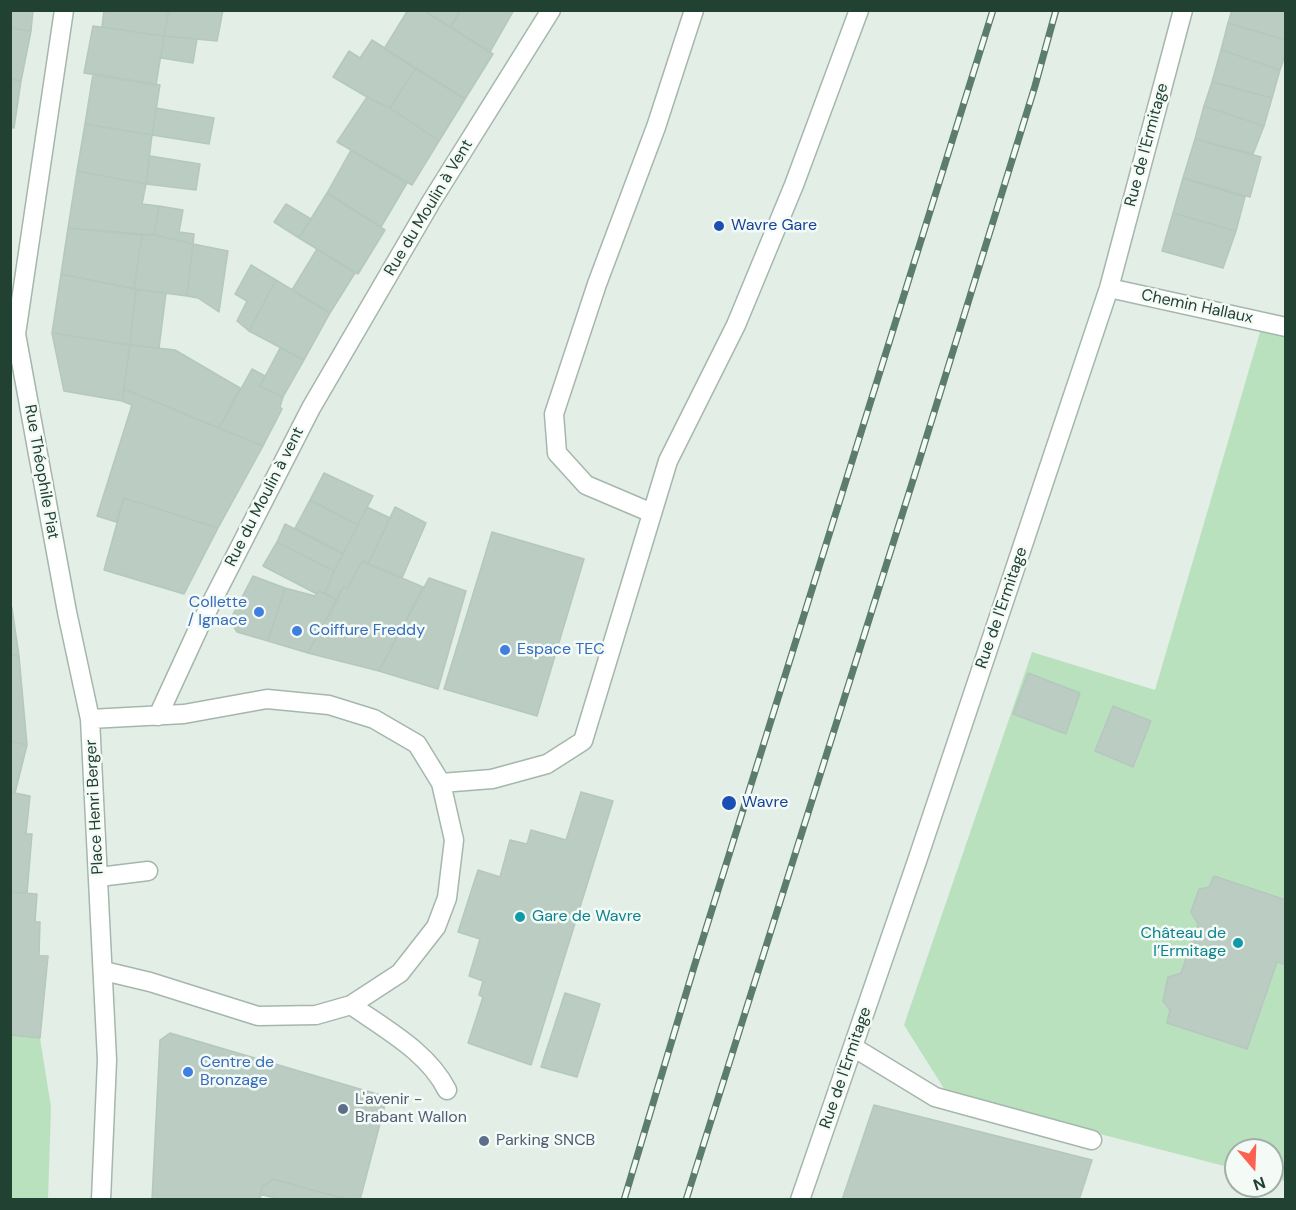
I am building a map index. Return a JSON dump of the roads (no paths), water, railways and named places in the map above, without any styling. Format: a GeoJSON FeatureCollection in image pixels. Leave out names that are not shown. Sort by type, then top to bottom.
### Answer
{"type":"FeatureCollection","features":[{"type":"Feature","properties":{"kind":"street","name":"Rue Théophile Piat"},"geometry":{"type":"LineString","coordinates":[[64,10],[16,334],[66,612],[90,720]]}},
{"type":"Feature","properties":{"kind":"street","name":"Rue du Moulin à Vent"},"geometry":{"type":"LineString","coordinates":[[311,408],[431,202],[551,10]]}},
{"type":"Feature","properties":{"kind":"street"},"geometry":{"type":"LineString","coordinates":[[652,513],[586,485],[557,453],[554,414],[597,284],[656,127],[694,10]]}},
{"type":"Feature","properties":{"kind":"street"},"geometry":{"type":"LineString","coordinates":[[441,783],[492,778],[547,764],[583,741],[668,461],[736,325],[790,196],[859,10]]}},
{"type":"Feature","properties":{"kind":"street","name":"Rue de l'Ermitage"},"geometry":{"type":"LineString","coordinates":[[800,1200],[1109,288],[1183,10]]}},
{"type":"Feature","properties":{"kind":"street","name":"Chemin Hallaux"},"geometry":{"type":"LineString","coordinates":[[1109,288],[1286,327]]}},
{"type":"Feature","properties":{"kind":"street","name":"Rue du Moulin à vent"},"geometry":{"type":"LineString","coordinates":[[158,716],[200,625],[311,408]]}},
{"type":"Feature","properties":{"kind":"street","name":"Place Henri Berger"},"geometry":{"type":"LineString","coordinates":[[101,1200],[107,1060],[90,720],[184,714],[267,699],[329,705],[374,719],[417,744],[441,783],[454,840],[447,898],[436,927],[400,973],[351,1005],[316,1015],[258,1016],[150,982],[104,971]]}},
{"type":"Feature","properties":{"kind":"street"},"geometry":{"type":"LineString","coordinates":[[99,877],[148,871]]}},
{"type":"Feature","properties":{"kind":"street"},"geometry":{"type":"LineString","coordinates":[[351,1005],[419,1054],[441,1077],[447,1090]]}},
{"type":"Feature","properties":{"kind":"street"},"geometry":{"type":"LineString","coordinates":[[853,1047],[935,1097],[1092,1140]]}},
{"type":"Feature","properties":{"kind":"tunnel"},"geometry":{"type":"LineString","coordinates":[[10,959],[47,965]]}},
{"type":"Feature","properties":{"kind":"railway"},"geometry":{"type":"LineString","coordinates":[[624,1200],[694,967],[993,10]]}},
{"type":"Feature","properties":{"kind":"railway"},"geometry":{"type":"LineString","coordinates":[[686,1200],[920,458],[1035,86],[1056,10]]}},
{"type":"Feature","properties":{"kind":"place","name":"Wavre Gare"},"geometry":{"type":"Point","coordinates":[719,226]}},
{"type":"Feature","properties":{"kind":"place","name":"Collette / Ignace"},"geometry":{"type":"Point","coordinates":[259,612]}},
{"type":"Feature","properties":{"kind":"place","name":"Coiffure Freddy"},"geometry":{"type":"Point","coordinates":[297,631]}},
{"type":"Feature","properties":{"kind":"place","name":"Espace TEC"},"geometry":{"type":"Point","coordinates":[505,650]}},
{"type":"Feature","properties":{"kind":"place","name":"Wavre"},"geometry":{"type":"Point","coordinates":[729,803]}},
{"type":"Feature","properties":{"kind":"place","name":"Gare de Wavre"},"geometry":{"type":"Point","coordinates":[520,917]}},
{"type":"Feature","properties":{"kind":"place","name":"Château de l’Ermitage"},"geometry":{"type":"Point","coordinates":[1238,943]}},
{"type":"Feature","properties":{"kind":"place","name":"Centre de Bronzage"},"geometry":{"type":"Point","coordinates":[188,1072]}},
{"type":"Feature","properties":{"kind":"place","name":"L'avenir - Brabant Wallon"},"geometry":{"type":"Point","coordinates":[343,1109]}},
{"type":"Feature","properties":{"kind":"place","name":"Parking SNCB"},"geometry":{"type":"Point","coordinates":[484,1141]}}]}
